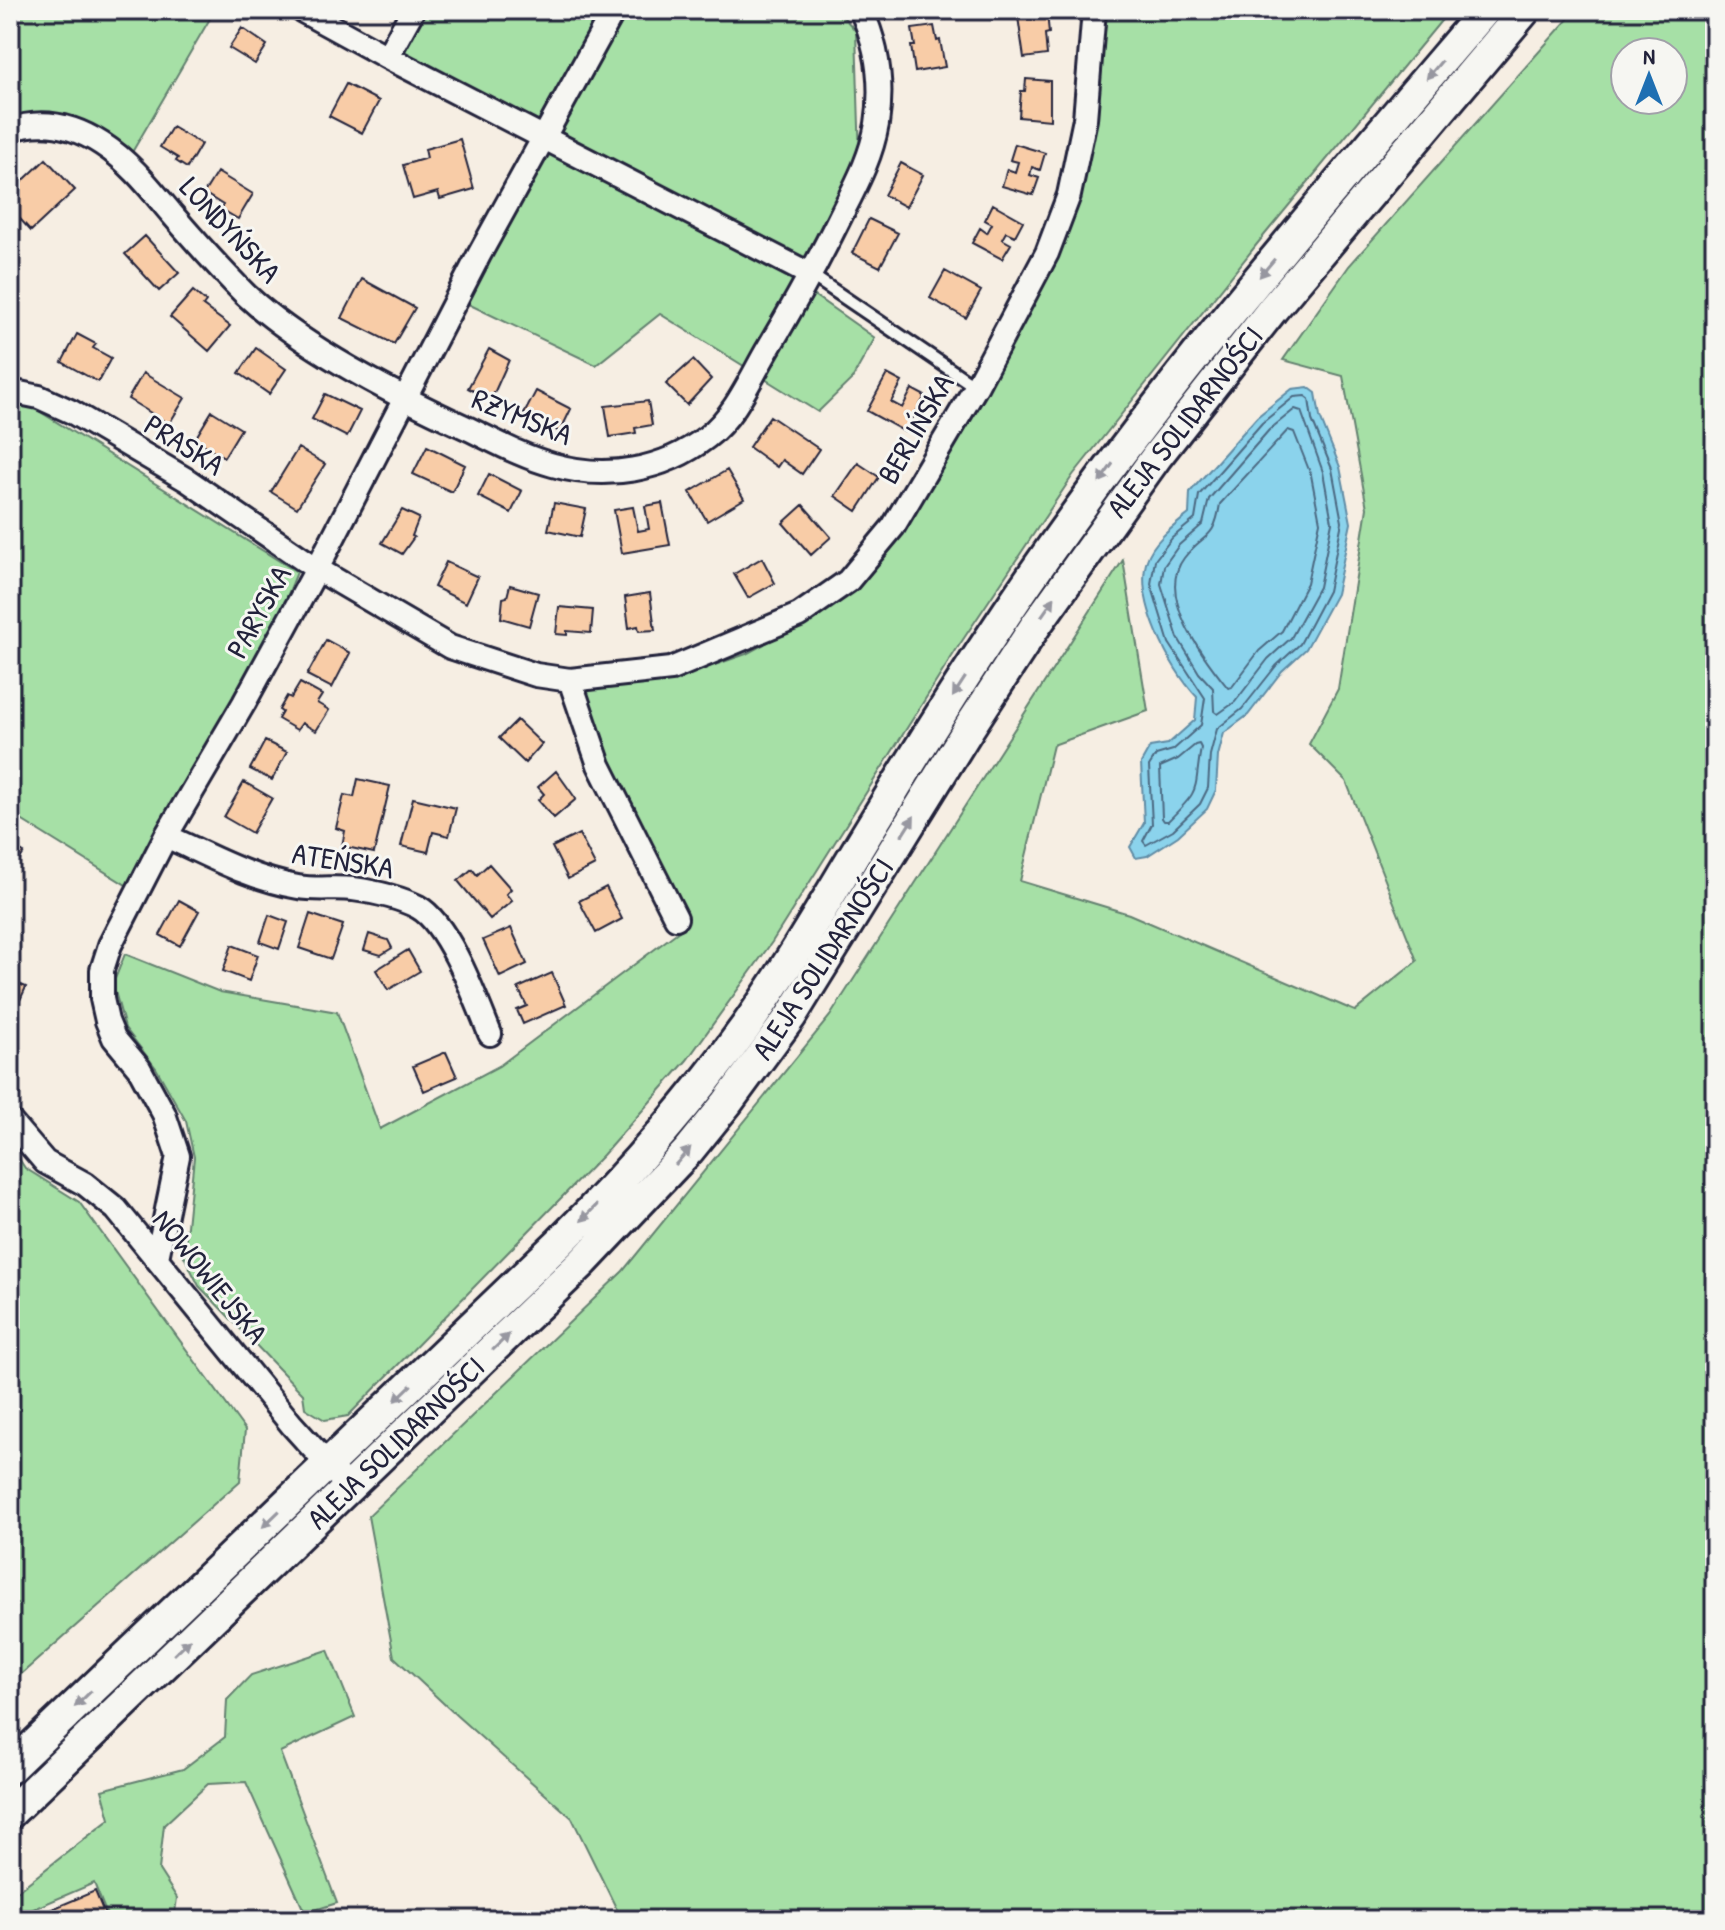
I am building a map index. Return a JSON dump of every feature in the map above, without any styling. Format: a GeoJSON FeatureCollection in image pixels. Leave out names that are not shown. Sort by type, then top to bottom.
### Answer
{"type":"FeatureCollection","features":[{"type":"Feature","properties":{"kind":"main road","name":"ALEJA SOLIDARNOŚCI"},"geometry":{"type":"LineString","coordinates":[[10,1768],[589,1213],[641,1158],[702,1085],[786,967],[942,712],[1131,438],[1247,291],[1485,10]]}},
{"type":"Feature","properties":{"kind":"main road","name":"ALEJA SOLIDARNOŚCI"},"geometry":{"type":"LineString","coordinates":[[10,1813],[611,1234],[673,1168],[727,1103],[813,982],[969,728],[1036,625],[1139,480],[1272,310],[1525,10]]}},
{"type":"Feature","properties":{"kind":"street"},"geometry":{"type":"LineString","coordinates":[[301,10],[811,275]]}},
{"type":"Feature","properties":{"kind":"street"},"geometry":{"type":"LineString","coordinates":[[387,57],[413,10]]}},
{"type":"Feature","properties":{"kind":"street","name":"PARYSKA"},"geometry":{"type":"LineString","coordinates":[[157,1258],[178,1156],[164,1114],[139,1068],[114,1038],[107,1021],[102,999],[102,970],[110,945],[166,836],[244,703],[317,569],[479,255],[614,10]]}},
{"type":"Feature","properties":{"kind":"street","name":"RZYMSKA"},"geometry":{"type":"LineString","coordinates":[[405,400],[521,454],[584,472],[613,473],[648,468],[675,457],[708,436],[730,414],[811,275],[868,161],[877,123],[879,73],[875,45],[861,10]]}},
{"type":"Feature","properties":{"kind":"street","name":"BERLIŃSKA"},"geometry":{"type":"LineString","coordinates":[[317,569],[450,647],[511,669],[570,680],[671,669],[799,615],[848,581],[893,527],[976,387],[1047,253],[1069,195],[1085,119],[1094,10]]}},
{"type":"Feature","properties":{"kind":"street","name":"LONDYŃSKA"},"geometry":{"type":"LineString","coordinates":[[10,130],[22,125],[44,123],[69,127],[103,144],[131,166],[199,246],[248,296],[288,329],[405,400]]}},
{"type":"Feature","properties":{"kind":"street","name":"PRASKA"},"geometry":{"type":"LineString","coordinates":[[10,391],[39,397],[72,412],[187,480],[317,569]]}},
{"type":"Feature","properties":{"kind":"street"},"geometry":{"type":"LineString","coordinates":[[570,680],[599,765],[676,918]]}},
{"type":"Feature","properties":{"kind":"street","name":"ATEŃSKA"},"geometry":{"type":"LineString","coordinates":[[166,836],[246,872],[298,887],[353,889],[388,896],[421,908],[443,932],[467,977],[490,1034]]}},
{"type":"Feature","properties":{"kind":"street","name":"NOWOWIEJSKA"},"geometry":{"type":"LineString","coordinates":[[10,1121],[45,1162],[101,1195],[349,1488]]}},
{"type":"Feature","properties":{"kind":"lane"},"geometry":{"type":"LineString","coordinates":[[811,275],[976,387]]}},
{"type":"Feature","properties":{"kind":"green space"},"geometry":{"type":"Polygon","coordinates":[[[10,10],[215,10],[131,154],[101,132],[75,120],[10,114],[10,10]]]}},
{"type":"Feature","properties":{"kind":"green space"},"geometry":{"type":"Polygon","coordinates":[[[426,10],[837,10],[856,31],[860,159],[811,293],[875,338],[852,379],[818,412],[660,314],[596,365],[466,303],[559,135],[404,52],[426,10]]]}},
{"type":"Feature","properties":{"kind":"green space"},"geometry":{"type":"Polygon","coordinates":[[[1104,10],[1450,10],[1257,244],[1073,475],[958,647],[772,942],[687,1060],[603,1155],[348,1416],[325,1420],[305,1408],[303,1394],[199,1286],[184,1256],[194,1157],[186,1121],[156,1068],[125,1028],[113,984],[125,954],[220,992],[337,1012],[380,1129],[499,1066],[687,925],[579,692],[672,680],[746,654],[822,613],[882,559],[982,395],[1080,192],[1096,121],[1106,22],[1104,10]]]}},
{"type":"Feature","properties":{"kind":"green space"},"geometry":{"type":"Polygon","coordinates":[[[1576,10],[1715,10],[1715,1920],[622,1920],[572,1818],[394,1657],[368,1516],[623,1271],[830,1016],[1123,560],[1148,711],[1053,745],[1020,881],[1129,914],[1355,1011],[1417,961],[1346,781],[1309,744],[1338,689],[1367,508],[1343,376],[1283,360],[1349,266],[1576,10]]]}},
{"type":"Feature","properties":{"kind":"green space"},"geometry":{"type":"Polygon","coordinates":[[[10,404],[34,408],[297,572],[266,649],[131,888],[10,813],[10,404]]]}},
{"type":"Feature","properties":{"kind":"green space"},"geometry":{"type":"Polygon","coordinates":[[[10,1145],[25,1168],[79,1202],[245,1430],[240,1481],[10,1684],[10,1145]]]}},
{"type":"Feature","properties":{"kind":"green space"},"geometry":{"type":"Polygon","coordinates":[[[328,1650],[355,1717],[280,1752],[337,1903],[305,1913],[246,1782],[208,1784],[164,1825],[159,1870],[177,1898],[174,1920],[109,1920],[94,1883],[10,1919],[10,1897],[110,1819],[102,1790],[183,1769],[225,1737],[227,1700],[251,1675],[328,1650]]]}},
{"type":"Feature","properties":{"kind":"water"},"geometry":{"type":"Polygon","coordinates":[[[1308,387],[1316,393],[1320,417],[1340,467],[1351,523],[1336,594],[1306,649],[1282,671],[1248,715],[1224,733],[1218,756],[1216,790],[1207,809],[1178,836],[1147,856],[1136,858],[1130,847],[1144,823],[1141,763],[1150,747],[1168,744],[1195,720],[1197,697],[1176,669],[1157,633],[1146,594],[1144,576],[1147,560],[1159,540],[1189,514],[1190,492],[1257,417],[1292,389],[1308,387]]]}},
{"type":"Feature","properties":{"kind":"building"},"geometry":{"type":"Polygon","coordinates":[[[1047,13],[1047,55],[1024,58],[1018,17],[1047,13]]]}},
{"type":"Feature","properties":{"kind":"building"},"geometry":{"type":"Polygon","coordinates":[[[934,26],[945,67],[915,72],[912,29],[934,26]]]}},
{"type":"Feature","properties":{"kind":"building"},"geometry":{"type":"Polygon","coordinates":[[[242,28],[267,45],[255,64],[229,48],[242,28]]]}},
{"type":"Feature","properties":{"kind":"building"},"geometry":{"type":"Polygon","coordinates":[[[1026,79],[1050,81],[1050,120],[1019,117],[1021,91],[1025,91],[1026,79]]]}},
{"type":"Feature","properties":{"kind":"building"},"geometry":{"type":"Polygon","coordinates":[[[346,84],[379,101],[362,133],[329,116],[346,84]]]}},
{"type":"Feature","properties":{"kind":"building"},"geometry":{"type":"Polygon","coordinates":[[[172,127],[201,144],[187,168],[160,147],[172,127]]]}},
{"type":"Feature","properties":{"kind":"building"},"geometry":{"type":"Polygon","coordinates":[[[460,139],[474,189],[440,199],[438,192],[413,199],[403,165],[427,158],[425,149],[460,139]]]}},
{"type":"Feature","properties":{"kind":"building"},"geometry":{"type":"Polygon","coordinates":[[[1015,144],[1045,153],[1040,170],[1032,167],[1030,175],[1039,178],[1033,195],[1002,186],[1007,169],[1015,172],[1018,162],[1010,160],[1015,144]]]}},
{"type":"Feature","properties":{"kind":"building"},"geometry":{"type":"Polygon","coordinates":[[[46,159],[75,190],[31,231],[10,208],[10,193],[46,159]]]}},
{"type":"Feature","properties":{"kind":"building"},"geometry":{"type":"Polygon","coordinates":[[[901,163],[923,175],[906,207],[884,195],[901,163]]]}},
{"type":"Feature","properties":{"kind":"building"},"geometry":{"type":"Polygon","coordinates":[[[217,172],[253,194],[238,219],[204,193],[217,172]]]}},
{"type":"Feature","properties":{"kind":"building"},"geometry":{"type":"Polygon","coordinates":[[[993,204],[1023,221],[1015,236],[1006,232],[1002,239],[1011,244],[1002,259],[972,243],[980,228],[987,233],[992,224],[985,220],[993,204]]]}},
{"type":"Feature","properties":{"kind":"building"},"geometry":{"type":"Polygon","coordinates":[[[869,219],[898,233],[880,267],[852,253],[869,219]]]}},
{"type":"Feature","properties":{"kind":"building"},"geometry":{"type":"Polygon","coordinates":[[[145,236],[179,273],[159,291],[125,254],[145,236]]]}},
{"type":"Feature","properties":{"kind":"building"},"geometry":{"type":"Polygon","coordinates":[[[945,271],[981,291],[966,318],[930,298],[945,271]]]}},
{"type":"Feature","properties":{"kind":"building"},"geometry":{"type":"Polygon","coordinates":[[[362,279],[415,308],[394,344],[342,318],[362,279]]]}},
{"type":"Feature","properties":{"kind":"building"},"geometry":{"type":"Polygon","coordinates":[[[193,291],[206,302],[203,306],[230,326],[209,351],[170,317],[193,291]]]}},
{"type":"Feature","properties":{"kind":"building"},"geometry":{"type":"Polygon","coordinates":[[[77,334],[96,344],[93,348],[111,358],[98,382],[62,362],[77,334]]]}},
{"type":"Feature","properties":{"kind":"building"},"geometry":{"type":"Polygon","coordinates":[[[256,348],[286,369],[269,394],[239,373],[256,348]]]}},
{"type":"Feature","properties":{"kind":"building"},"geometry":{"type":"Polygon","coordinates":[[[489,349],[509,360],[491,400],[468,388],[489,349]]]}},
{"type":"Feature","properties":{"kind":"building"},"geometry":{"type":"Polygon","coordinates":[[[693,360],[711,379],[687,405],[666,384],[693,360]]]}},
{"type":"Feature","properties":{"kind":"building"},"geometry":{"type":"Polygon","coordinates":[[[143,373],[185,398],[169,424],[128,399],[143,373]]]}},
{"type":"Feature","properties":{"kind":"building"},"geometry":{"type":"Polygon","coordinates":[[[887,374],[902,382],[891,402],[902,408],[912,389],[925,396],[905,432],[867,411],[887,374]]]}},
{"type":"Feature","properties":{"kind":"building"},"geometry":{"type":"Polygon","coordinates":[[[536,391],[571,409],[560,432],[524,414],[536,391]]]}},
{"type":"Feature","properties":{"kind":"building"},"geometry":{"type":"Polygon","coordinates":[[[325,394],[360,411],[347,437],[312,419],[325,394]]]}},
{"type":"Feature","properties":{"kind":"building"},"geometry":{"type":"Polygon","coordinates":[[[648,401],[652,425],[635,428],[636,433],[610,437],[605,406],[648,401]]]}},
{"type":"Feature","properties":{"kind":"building"},"geometry":{"type":"Polygon","coordinates":[[[212,411],[241,429],[224,457],[195,439],[212,411]]]}},
{"type":"Feature","properties":{"kind":"building"},"geometry":{"type":"Polygon","coordinates":[[[770,416],[819,449],[802,474],[782,460],[777,467],[749,447],[770,416]]]}},
{"type":"Feature","properties":{"kind":"building"},"geometry":{"type":"Polygon","coordinates":[[[427,446],[465,465],[452,492],[413,474],[427,446]]]}},
{"type":"Feature","properties":{"kind":"building"},"geometry":{"type":"Polygon","coordinates":[[[298,448],[325,464],[297,508],[271,492],[298,448]]]}},
{"type":"Feature","properties":{"kind":"building"},"geometry":{"type":"Polygon","coordinates":[[[858,463],[879,477],[857,511],[835,496],[858,463]]]}},
{"type":"Feature","properties":{"kind":"building"},"geometry":{"type":"Polygon","coordinates":[[[727,470],[744,499],[707,521],[690,492],[727,470]]]}},
{"type":"Feature","properties":{"kind":"building"},"geometry":{"type":"Polygon","coordinates":[[[489,474],[522,491],[511,513],[478,496],[489,474]]]}},
{"type":"Feature","properties":{"kind":"building"},"geometry":{"type":"Polygon","coordinates":[[[554,503],[586,509],[580,537],[548,530],[554,503]]]}},
{"type":"Feature","properties":{"kind":"building"},"geometry":{"type":"Polygon","coordinates":[[[662,503],[670,545],[622,553],[614,510],[633,507],[638,531],[649,529],[645,506],[662,503]]]}},
{"type":"Feature","properties":{"kind":"building"},"geometry":{"type":"Polygon","coordinates":[[[803,505],[831,537],[811,555],[783,523],[803,505]]]}},
{"type":"Feature","properties":{"kind":"building"},"geometry":{"type":"Polygon","coordinates":[[[402,510],[419,518],[414,537],[402,554],[382,543],[402,510]]]}},
{"type":"Feature","properties":{"kind":"building"},"geometry":{"type":"Polygon","coordinates":[[[762,558],[775,583],[748,598],[734,574],[762,558]]]}},
{"type":"Feature","properties":{"kind":"building"},"geometry":{"type":"Polygon","coordinates":[[[446,562],[478,577],[466,603],[434,587],[446,562]]]}},
{"type":"Feature","properties":{"kind":"building"},"geometry":{"type":"Polygon","coordinates":[[[510,585],[538,593],[529,626],[501,618],[503,598],[507,597],[510,585]]]}},
{"type":"Feature","properties":{"kind":"building"},"geometry":{"type":"Polygon","coordinates":[[[650,593],[655,630],[639,631],[638,626],[629,628],[625,597],[650,593]]]}},
{"type":"Feature","properties":{"kind":"building"},"geometry":{"type":"Polygon","coordinates":[[[559,607],[593,610],[591,633],[567,631],[567,635],[556,634],[559,607]]]}},
{"type":"Feature","properties":{"kind":"building"},"geometry":{"type":"Polygon","coordinates":[[[326,640],[350,653],[332,688],[307,675],[326,640]]]}},
{"type":"Feature","properties":{"kind":"building"},"geometry":{"type":"Polygon","coordinates":[[[300,683],[322,695],[317,703],[329,710],[316,731],[302,723],[297,730],[278,719],[287,696],[291,698],[300,683]]]}},
{"type":"Feature","properties":{"kind":"building"},"geometry":{"type":"Polygon","coordinates":[[[517,720],[542,744],[525,763],[499,738],[517,720]]]}},
{"type":"Feature","properties":{"kind":"building"},"geometry":{"type":"Polygon","coordinates":[[[265,741],[287,752],[272,780],[250,769],[265,741]]]}},
{"type":"Feature","properties":{"kind":"building"},"geometry":{"type":"Polygon","coordinates":[[[556,771],[576,799],[554,818],[538,800],[544,794],[538,787],[556,771]]]}},
{"type":"Feature","properties":{"kind":"building"},"geometry":{"type":"Polygon","coordinates":[[[358,779],[390,786],[374,853],[342,846],[345,831],[336,828],[344,795],[354,797],[358,779]]]}},
{"type":"Feature","properties":{"kind":"building"},"geometry":{"type":"Polygon","coordinates":[[[244,782],[272,798],[252,833],[224,817],[244,782]]]}},
{"type":"Feature","properties":{"kind":"building"},"geometry":{"type":"Polygon","coordinates":[[[413,798],[456,808],[449,836],[433,832],[428,852],[401,846],[413,798]]]}},
{"type":"Feature","properties":{"kind":"building"},"geometry":{"type":"Polygon","coordinates":[[[579,834],[595,865],[568,879],[552,847],[579,834]]]}},
{"type":"Feature","properties":{"kind":"building"},"geometry":{"type":"Polygon","coordinates":[[[10,839],[17,844],[15,848],[24,853],[13,869],[10,866],[10,839]]]}},
{"type":"Feature","properties":{"kind":"building"},"geometry":{"type":"Polygon","coordinates":[[[489,864],[511,889],[506,894],[512,901],[490,919],[458,881],[472,869],[477,875],[489,864]]]}},
{"type":"Feature","properties":{"kind":"building"},"geometry":{"type":"Polygon","coordinates":[[[606,887],[622,919],[596,933],[579,901],[606,887]]]}},
{"type":"Feature","properties":{"kind":"building"},"geometry":{"type":"Polygon","coordinates":[[[179,900],[199,911],[180,946],[160,935],[179,900]]]}},
{"type":"Feature","properties":{"kind":"building"},"geometry":{"type":"Polygon","coordinates":[[[310,914],[343,925],[331,959],[299,948],[310,914]]]}},
{"type":"Feature","properties":{"kind":"building"},"geometry":{"type":"Polygon","coordinates":[[[269,915],[288,922],[279,949],[260,942],[269,915]]]}},
{"type":"Feature","properties":{"kind":"building"},"geometry":{"type":"Polygon","coordinates":[[[511,928],[527,964],[500,977],[483,940],[511,928]]]}},
{"type":"Feature","properties":{"kind":"building"},"geometry":{"type":"Polygon","coordinates":[[[369,934],[388,940],[392,948],[381,955],[364,950],[369,934]]]}},
{"type":"Feature","properties":{"kind":"building"},"geometry":{"type":"Polygon","coordinates":[[[232,945],[258,955],[249,981],[223,971],[232,945]]]}},
{"type":"Feature","properties":{"kind":"building"},"geometry":{"type":"Polygon","coordinates":[[[408,950],[420,971],[388,990],[376,970],[408,950]]]}},
{"type":"Feature","properties":{"kind":"building"},"geometry":{"type":"Polygon","coordinates":[[[552,973],[566,1005],[523,1024],[517,1010],[527,1006],[518,988],[552,973]]]}},
{"type":"Feature","properties":{"kind":"building"},"geometry":{"type":"Polygon","coordinates":[[[10,980],[26,987],[10,1022],[10,980]]]}},
{"type":"Feature","properties":{"kind":"building"},"geometry":{"type":"Polygon","coordinates":[[[446,1052],[457,1077],[424,1091],[413,1066],[446,1052]]]}},
{"type":"Feature","properties":{"kind":"building"},"geometry":{"type":"Polygon","coordinates":[[[95,1891],[107,1920],[26,1920],[95,1891]]]}}]}
